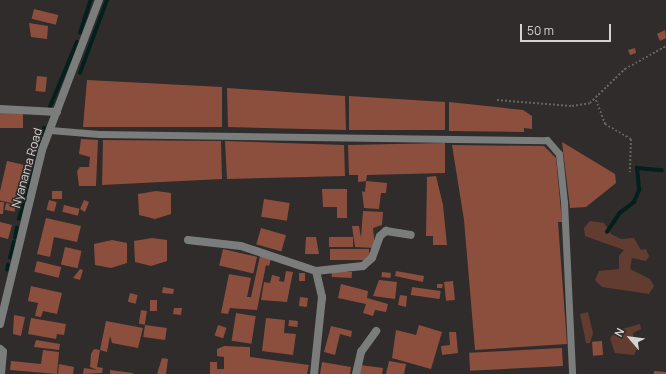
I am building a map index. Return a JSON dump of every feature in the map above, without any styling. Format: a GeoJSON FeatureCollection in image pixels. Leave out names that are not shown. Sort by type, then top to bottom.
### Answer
{"type":"FeatureCollection","features":[{"type":"Feature","properties":{"kind":"street","name":"Nyanama Road"},"geometry":{"type":"LineString","coordinates":[[0,324],[29,198],[50,130],[99,0]]}},
{"type":"Feature","properties":{"kind":"street"},"geometry":{"type":"LineString","coordinates":[[0,109],[57,112]]}},
{"type":"Feature","properties":{"kind":"street"},"geometry":{"type":"LineString","coordinates":[[188,240],[241,246],[316,271],[363,266],[372,258],[382,233],[411,235]]}},
{"type":"Feature","properties":{"kind":"street"},"geometry":{"type":"LineString","coordinates":[[314,374],[322,297],[316,271]]}},
{"type":"Feature","properties":{"kind":"street"},"geometry":{"type":"LineString","coordinates":[[356,374],[361,352],[376,331]]}},
{"type":"Feature","properties":{"kind":"lane"},"geometry":{"type":"LineString","coordinates":[[50,130],[99,134],[547,140],[559,154],[564,195],[572,374]]}},
{"type":"Feature","properties":{"kind":"lane"},"geometry":{"type":"LineString","coordinates":[[0,348],[3,352],[1,374]]}},
{"type":"Feature","properties":{"kind":"path"},"geometry":{"type":"LineString","coordinates":[[497,100],[572,106],[596,100],[625,69],[666,46]]}},
{"type":"Feature","properties":{"kind":"path"},"geometry":{"type":"LineString","coordinates":[[596,100],[605,124],[631,138],[630,172]]}},
{"type":"Feature","properties":{"kind":"shaded area"},"geometry":{"type":"Polygon","coordinates":[[[590,221],[604,223],[611,234],[621,239],[634,238],[641,250],[646,249],[649,256],[646,261],[632,258],[630,269],[650,279],[654,286],[649,294],[602,287],[595,280],[599,271],[619,269],[619,256],[624,250],[585,236],[584,228],[590,221]]]}},
{"type":"Feature","properties":{"kind":"shaded area"},"geometry":{"type":"Polygon","coordinates":[[[588,312],[593,333],[590,343],[586,343],[580,314],[588,312]]]}},
{"type":"Feature","properties":{"kind":"shaded area"},"geometry":{"type":"Polygon","coordinates":[[[640,324],[641,329],[633,333],[637,349],[634,355],[615,353],[610,339],[615,331],[640,324]]]}},
{"type":"Feature","properties":{"kind":"building"},"geometry":{"type":"Polygon","coordinates":[[[34,9],[58,15],[56,25],[32,19],[34,9]]]}},
{"type":"Feature","properties":{"kind":"building"},"geometry":{"type":"Polygon","coordinates":[[[29,23],[48,26],[47,39],[31,37],[29,23]]]}},
{"type":"Feature","properties":{"kind":"building"},"geometry":{"type":"Polygon","coordinates":[[[665,30],[666,38],[660,41],[657,34],[665,30]]]}},
{"type":"Feature","properties":{"kind":"building"},"geometry":{"type":"Polygon","coordinates":[[[635,48],[636,53],[630,55],[628,50],[635,48]]]}},
{"type":"Feature","properties":{"kind":"building"},"geometry":{"type":"Polygon","coordinates":[[[37,76],[47,77],[45,92],[35,91],[37,76]]]}},
{"type":"Feature","properties":{"kind":"building"},"geometry":{"type":"Polygon","coordinates":[[[87,80],[222,87],[222,127],[83,127],[87,80]]]}},
{"type":"Feature","properties":{"kind":"building"},"geometry":{"type":"Polygon","coordinates":[[[227,88],[345,96],[346,130],[228,127],[227,88]]]}},
{"type":"Feature","properties":{"kind":"building"},"geometry":{"type":"Polygon","coordinates":[[[349,96],[445,102],[445,130],[349,130],[349,96]]]}},
{"type":"Feature","properties":{"kind":"building"},"geometry":{"type":"Polygon","coordinates":[[[449,102],[523,110],[532,116],[532,129],[524,128],[524,132],[449,131],[449,102]]]}},
{"type":"Feature","properties":{"kind":"building"},"geometry":{"type":"Polygon","coordinates":[[[0,113],[23,113],[23,128],[0,128],[0,113]]]}},
{"type":"Feature","properties":{"kind":"building"},"geometry":{"type":"Polygon","coordinates":[[[81,139],[98,140],[96,186],[79,186],[77,171],[80,167],[89,167],[90,157],[79,154],[81,139]]]}},
{"type":"Feature","properties":{"kind":"building"},"geometry":{"type":"Polygon","coordinates":[[[103,140],[221,141],[222,179],[102,185],[103,140]]]}},
{"type":"Feature","properties":{"kind":"building"},"geometry":{"type":"Polygon","coordinates":[[[225,141],[344,145],[345,176],[227,179],[225,141]]]}},
{"type":"Feature","properties":{"kind":"building"},"geometry":{"type":"Polygon","coordinates":[[[562,142],[615,174],[616,183],[586,207],[570,208],[562,142]]]}},
{"type":"Feature","properties":{"kind":"building"},"geometry":{"type":"Polygon","coordinates":[[[445,143],[445,173],[367,175],[366,181],[358,182],[358,175],[349,175],[348,145],[445,143]]]}},
{"type":"Feature","properties":{"kind":"building"},"geometry":{"type":"Polygon","coordinates":[[[452,145],[544,146],[556,158],[562,222],[558,222],[567,344],[475,350],[464,220],[452,145]]]}},
{"type":"Feature","properties":{"kind":"building"},"geometry":{"type":"Polygon","coordinates":[[[7,161],[24,165],[15,204],[0,200],[0,191],[7,161]]]}},
{"type":"Feature","properties":{"kind":"building"},"geometry":{"type":"Polygon","coordinates":[[[436,176],[443,205],[447,245],[433,245],[433,236],[426,236],[427,177],[436,176]]]}},
{"type":"Feature","properties":{"kind":"building"},"geometry":{"type":"Polygon","coordinates":[[[366,181],[387,183],[386,193],[381,193],[379,209],[364,208],[362,191],[365,192],[366,181]]]}},
{"type":"Feature","properties":{"kind":"building"},"geometry":{"type":"Polygon","coordinates":[[[322,189],[347,189],[347,218],[337,218],[337,207],[323,207],[322,189]]]}},
{"type":"Feature","properties":{"kind":"building"},"geometry":{"type":"Polygon","coordinates":[[[52,191],[62,191],[62,199],[52,199],[52,191]]]}},
{"type":"Feature","properties":{"kind":"building"},"geometry":{"type":"Polygon","coordinates":[[[156,191],[171,193],[171,214],[155,219],[139,215],[138,194],[156,191]]]}},
{"type":"Feature","properties":{"kind":"building"},"geometry":{"type":"Polygon","coordinates":[[[264,199],[290,203],[287,221],[261,217],[264,199]]]}},
{"type":"Feature","properties":{"kind":"building"},"geometry":{"type":"Polygon","coordinates":[[[49,200],[57,202],[54,212],[47,210],[49,200]]]}},
{"type":"Feature","properties":{"kind":"building"},"geometry":{"type":"Polygon","coordinates":[[[84,200],[89,202],[85,212],[80,209],[84,200]]]}},
{"type":"Feature","properties":{"kind":"building"},"geometry":{"type":"Polygon","coordinates":[[[0,202],[4,202],[3,214],[0,214],[0,202]]]}},
{"type":"Feature","properties":{"kind":"building"},"geometry":{"type":"Polygon","coordinates":[[[6,203],[16,205],[14,212],[5,210],[6,203]]]}},
{"type":"Feature","properties":{"kind":"building"},"geometry":{"type":"Polygon","coordinates":[[[64,205],[80,209],[78,216],[62,212],[64,205]]]}},
{"type":"Feature","properties":{"kind":"building"},"geometry":{"type":"Polygon","coordinates":[[[363,211],[383,212],[382,225],[373,228],[375,248],[355,247],[352,226],[359,226],[361,238],[363,211]]]}},
{"type":"Feature","properties":{"kind":"building"},"geometry":{"type":"Polygon","coordinates":[[[46,218],[81,226],[77,242],[54,237],[50,257],[37,254],[46,218]]]}},
{"type":"Feature","properties":{"kind":"building"},"geometry":{"type":"Polygon","coordinates":[[[0,222],[12,225],[8,239],[0,237],[0,222]]]}},
{"type":"Feature","properties":{"kind":"building"},"geometry":{"type":"Polygon","coordinates":[[[261,228],[286,235],[281,252],[256,244],[261,228]]]}},
{"type":"Feature","properties":{"kind":"building"},"geometry":{"type":"Polygon","coordinates":[[[306,237],[316,237],[319,254],[305,254],[306,237]]]}},
{"type":"Feature","properties":{"kind":"building"},"geometry":{"type":"Polygon","coordinates":[[[329,237],[353,237],[353,247],[329,247],[329,237]]]}},
{"type":"Feature","properties":{"kind":"building"},"geometry":{"type":"Polygon","coordinates":[[[152,238],[167,240],[167,261],[151,266],[135,262],[134,241],[152,238]]]}},
{"type":"Feature","properties":{"kind":"building"},"geometry":{"type":"Polygon","coordinates":[[[112,240],[127,243],[127,263],[111,268],[95,265],[94,244],[112,240]]]}},
{"type":"Feature","properties":{"kind":"building"},"geometry":{"type":"Polygon","coordinates":[[[65,247],[82,251],[78,268],[61,265],[65,247]]]}},
{"type":"Feature","properties":{"kind":"building"},"geometry":{"type":"Polygon","coordinates":[[[223,249],[257,257],[253,273],[219,266],[223,249]]]}},
{"type":"Feature","properties":{"kind":"building"},"geometry":{"type":"Polygon","coordinates":[[[330,249],[369,249],[369,260],[330,260],[330,249]]]}},
{"type":"Feature","properties":{"kind":"building"},"geometry":{"type":"Polygon","coordinates":[[[260,256],[271,259],[269,266],[266,265],[257,310],[230,308],[228,314],[221,313],[229,274],[251,278],[247,297],[251,297],[260,256]]]}},
{"type":"Feature","properties":{"kind":"building"},"geometry":{"type":"Polygon","coordinates":[[[37,261],[61,267],[59,278],[34,272],[37,261]]]}},
{"type":"Feature","properties":{"kind":"building"},"geometry":{"type":"Polygon","coordinates":[[[80,269],[83,270],[80,280],[73,278],[80,269]]]}},
{"type":"Feature","properties":{"kind":"building"},"geometry":{"type":"Polygon","coordinates":[[[286,271],[293,272],[287,302],[261,300],[264,282],[270,283],[272,275],[280,277],[279,281],[284,282],[286,271]]]}},
{"type":"Feature","properties":{"kind":"building"},"geometry":{"type":"Polygon","coordinates":[[[332,271],[352,272],[352,278],[332,277],[332,271]]]}},
{"type":"Feature","properties":{"kind":"building"},"geometry":{"type":"Polygon","coordinates":[[[396,271],[424,276],[423,282],[395,276],[396,271]]]}},
{"type":"Feature","properties":{"kind":"building"},"geometry":{"type":"Polygon","coordinates":[[[382,272],[391,273],[390,278],[381,277],[382,272]]]}},
{"type":"Feature","properties":{"kind":"building"},"geometry":{"type":"Polygon","coordinates":[[[299,273],[305,273],[305,281],[299,281],[299,273]]]}},
{"type":"Feature","properties":{"kind":"building"},"geometry":{"type":"Polygon","coordinates":[[[379,280],[397,282],[395,299],[373,296],[379,280]]]}},
{"type":"Feature","properties":{"kind":"building"},"geometry":{"type":"Polygon","coordinates":[[[453,281],[455,300],[446,301],[444,282],[453,281]]]}},
{"type":"Feature","properties":{"kind":"building"},"geometry":{"type":"Polygon","coordinates":[[[341,284],[368,291],[367,298],[388,304],[386,312],[375,310],[373,316],[363,313],[366,304],[338,298],[341,284]]]}},
{"type":"Feature","properties":{"kind":"building"},"geometry":{"type":"Polygon","coordinates":[[[437,284],[443,284],[442,288],[437,288],[437,284]]]}},
{"type":"Feature","properties":{"kind":"building"},"geometry":{"type":"Polygon","coordinates":[[[31,286],[62,293],[57,314],[43,311],[41,317],[35,316],[38,303],[28,301],[31,286]]]}},
{"type":"Feature","properties":{"kind":"building"},"geometry":{"type":"Polygon","coordinates":[[[163,287],[174,289],[173,294],[162,293],[163,287]]]}},
{"type":"Feature","properties":{"kind":"building"},"geometry":{"type":"Polygon","coordinates":[[[412,287],[441,291],[440,299],[411,295],[412,287]]]}},
{"type":"Feature","properties":{"kind":"building"},"geometry":{"type":"Polygon","coordinates":[[[130,293],[138,295],[136,304],[128,302],[130,293]]]}},
{"type":"Feature","properties":{"kind":"building"},"geometry":{"type":"Polygon","coordinates":[[[400,295],[407,296],[406,307],[398,305],[400,295]]]}},
{"type":"Feature","properties":{"kind":"building"},"geometry":{"type":"Polygon","coordinates":[[[300,297],[308,298],[307,307],[299,306],[300,297]]]}},
{"type":"Feature","properties":{"kind":"building"},"geometry":{"type":"Polygon","coordinates":[[[150,300],[157,300],[157,311],[150,311],[150,300]]]}},
{"type":"Feature","properties":{"kind":"building"},"geometry":{"type":"Polygon","coordinates":[[[174,308],[182,308],[181,315],[173,314],[174,308]]]}},
{"type":"Feature","properties":{"kind":"building"},"geometry":{"type":"Polygon","coordinates":[[[141,310],[147,311],[145,325],[139,324],[141,310]]]}},
{"type":"Feature","properties":{"kind":"building"},"geometry":{"type":"Polygon","coordinates":[[[236,313],[256,316],[251,344],[232,341],[236,313]]]}},
{"type":"Feature","properties":{"kind":"building"},"geometry":{"type":"Polygon","coordinates":[[[14,315],[25,317],[21,336],[13,334],[14,315]]]}},
{"type":"Feature","properties":{"kind":"building"},"geometry":{"type":"Polygon","coordinates":[[[31,318],[66,324],[64,335],[57,334],[56,339],[28,334],[31,318]]]}},
{"type":"Feature","properties":{"kind":"building"},"geometry":{"type":"Polygon","coordinates":[[[266,318],[285,320],[284,333],[296,334],[293,355],[262,351],[266,318]]]}},
{"type":"Feature","properties":{"kind":"building"},"geometry":{"type":"Polygon","coordinates":[[[289,320],[298,321],[297,327],[288,326],[289,320]]]}},
{"type":"Feature","properties":{"kind":"building"},"geometry":{"type":"Polygon","coordinates":[[[106,321],[143,328],[138,348],[112,343],[110,336],[107,352],[100,350],[106,321]]]}},
{"type":"Feature","properties":{"kind":"building"},"geometry":{"type":"Polygon","coordinates":[[[145,325],[167,328],[165,340],[143,337],[145,325]]]}},
{"type":"Feature","properties":{"kind":"building"},"geometry":{"type":"Polygon","coordinates":[[[218,325],[227,328],[223,338],[215,335],[218,325]]]}},
{"type":"Feature","properties":{"kind":"building"},"geometry":{"type":"Polygon","coordinates":[[[419,325],[442,332],[431,369],[392,358],[396,330],[416,335],[419,325]]]}},
{"type":"Feature","properties":{"kind":"building"},"geometry":{"type":"Polygon","coordinates":[[[331,326],[352,331],[351,337],[340,334],[335,355],[324,352],[331,326]]]}},
{"type":"Feature","properties":{"kind":"building"},"geometry":{"type":"Polygon","coordinates":[[[449,332],[456,332],[458,353],[442,355],[441,346],[450,345],[449,332]]]}},
{"type":"Feature","properties":{"kind":"building"},"geometry":{"type":"Polygon","coordinates":[[[36,340],[60,344],[59,350],[34,347],[36,340]]]}},
{"type":"Feature","properties":{"kind":"building"},"geometry":{"type":"Polygon","coordinates":[[[602,341],[603,355],[593,356],[592,342],[602,341]]]}},
{"type":"Feature","properties":{"kind":"building"},"geometry":{"type":"Polygon","coordinates":[[[224,346],[250,347],[250,357],[309,365],[307,374],[210,374],[210,362],[217,362],[217,369],[224,369],[224,357],[217,356],[217,349],[224,346]]]}},
{"type":"Feature","properties":{"kind":"building"},"geometry":{"type":"Polygon","coordinates":[[[562,348],[563,366],[470,371],[469,353],[562,348]]]}},
{"type":"Feature","properties":{"kind":"building"},"geometry":{"type":"Polygon","coordinates":[[[94,349],[100,350],[97,367],[103,368],[102,373],[83,374],[84,368],[97,370],[90,367],[91,354],[94,349]]]}},
{"type":"Feature","properties":{"kind":"building"},"geometry":{"type":"Polygon","coordinates":[[[43,350],[59,352],[57,374],[10,370],[11,361],[41,364],[43,350]]]}},
{"type":"Feature","properties":{"kind":"building"},"geometry":{"type":"Polygon","coordinates":[[[162,358],[168,359],[166,374],[157,374],[162,358]]]}},
{"type":"Feature","properties":{"kind":"building"},"geometry":{"type":"Polygon","coordinates":[[[389,361],[406,364],[404,374],[386,374],[389,361]]]}},
{"type":"Feature","properties":{"kind":"building"},"geometry":{"type":"Polygon","coordinates":[[[322,362],[351,367],[350,374],[320,374],[322,362]]]}},
{"type":"Feature","properties":{"kind":"building"},"geometry":{"type":"Polygon","coordinates":[[[59,364],[74,367],[73,374],[58,374],[59,364]]]}},
{"type":"Feature","properties":{"kind":"building"},"geometry":{"type":"Polygon","coordinates":[[[360,365],[383,368],[382,374],[359,374],[360,365]]]}},
{"type":"Feature","properties":{"kind":"building"},"geometry":{"type":"Polygon","coordinates":[[[110,370],[133,373],[133,374],[110,374],[110,370]]]}},
{"type":"Feature","properties":{"kind":"building"},"geometry":{"type":"Polygon","coordinates":[[[654,371],[666,372],[666,374],[654,374],[654,371]]]}},
{"type":"Feature","properties":{"kind":"waterway"},"geometry":{"type":"LineString","coordinates":[[80,33],[91,0]]}},
{"type":"Feature","properties":{"kind":"waterway"},"geometry":{"type":"LineString","coordinates":[[80,73],[107,0]]}},
{"type":"Feature","properties":{"kind":"waterway"},"geometry":{"type":"LineString","coordinates":[[50,107],[77,42]]}},
{"type":"Feature","properties":{"kind":"waterway"},"geometry":{"type":"LineString","coordinates":[[19,219],[44,128]]}},
{"type":"Feature","properties":{"kind":"waterway"},"geometry":{"type":"LineString","coordinates":[[607,232],[620,213],[634,202],[639,190],[637,168],[662,170]]}},
{"type":"Feature","properties":{"kind":"waterway"},"geometry":{"type":"LineString","coordinates":[[15,238],[17,228]]}},
{"type":"Feature","properties":{"kind":"waterway"},"geometry":{"type":"LineString","coordinates":[[10,258],[14,242]]}},
{"type":"Feature","properties":{"kind":"waterway"},"geometry":{"type":"LineString","coordinates":[[7,270],[8,265]]}}]}
